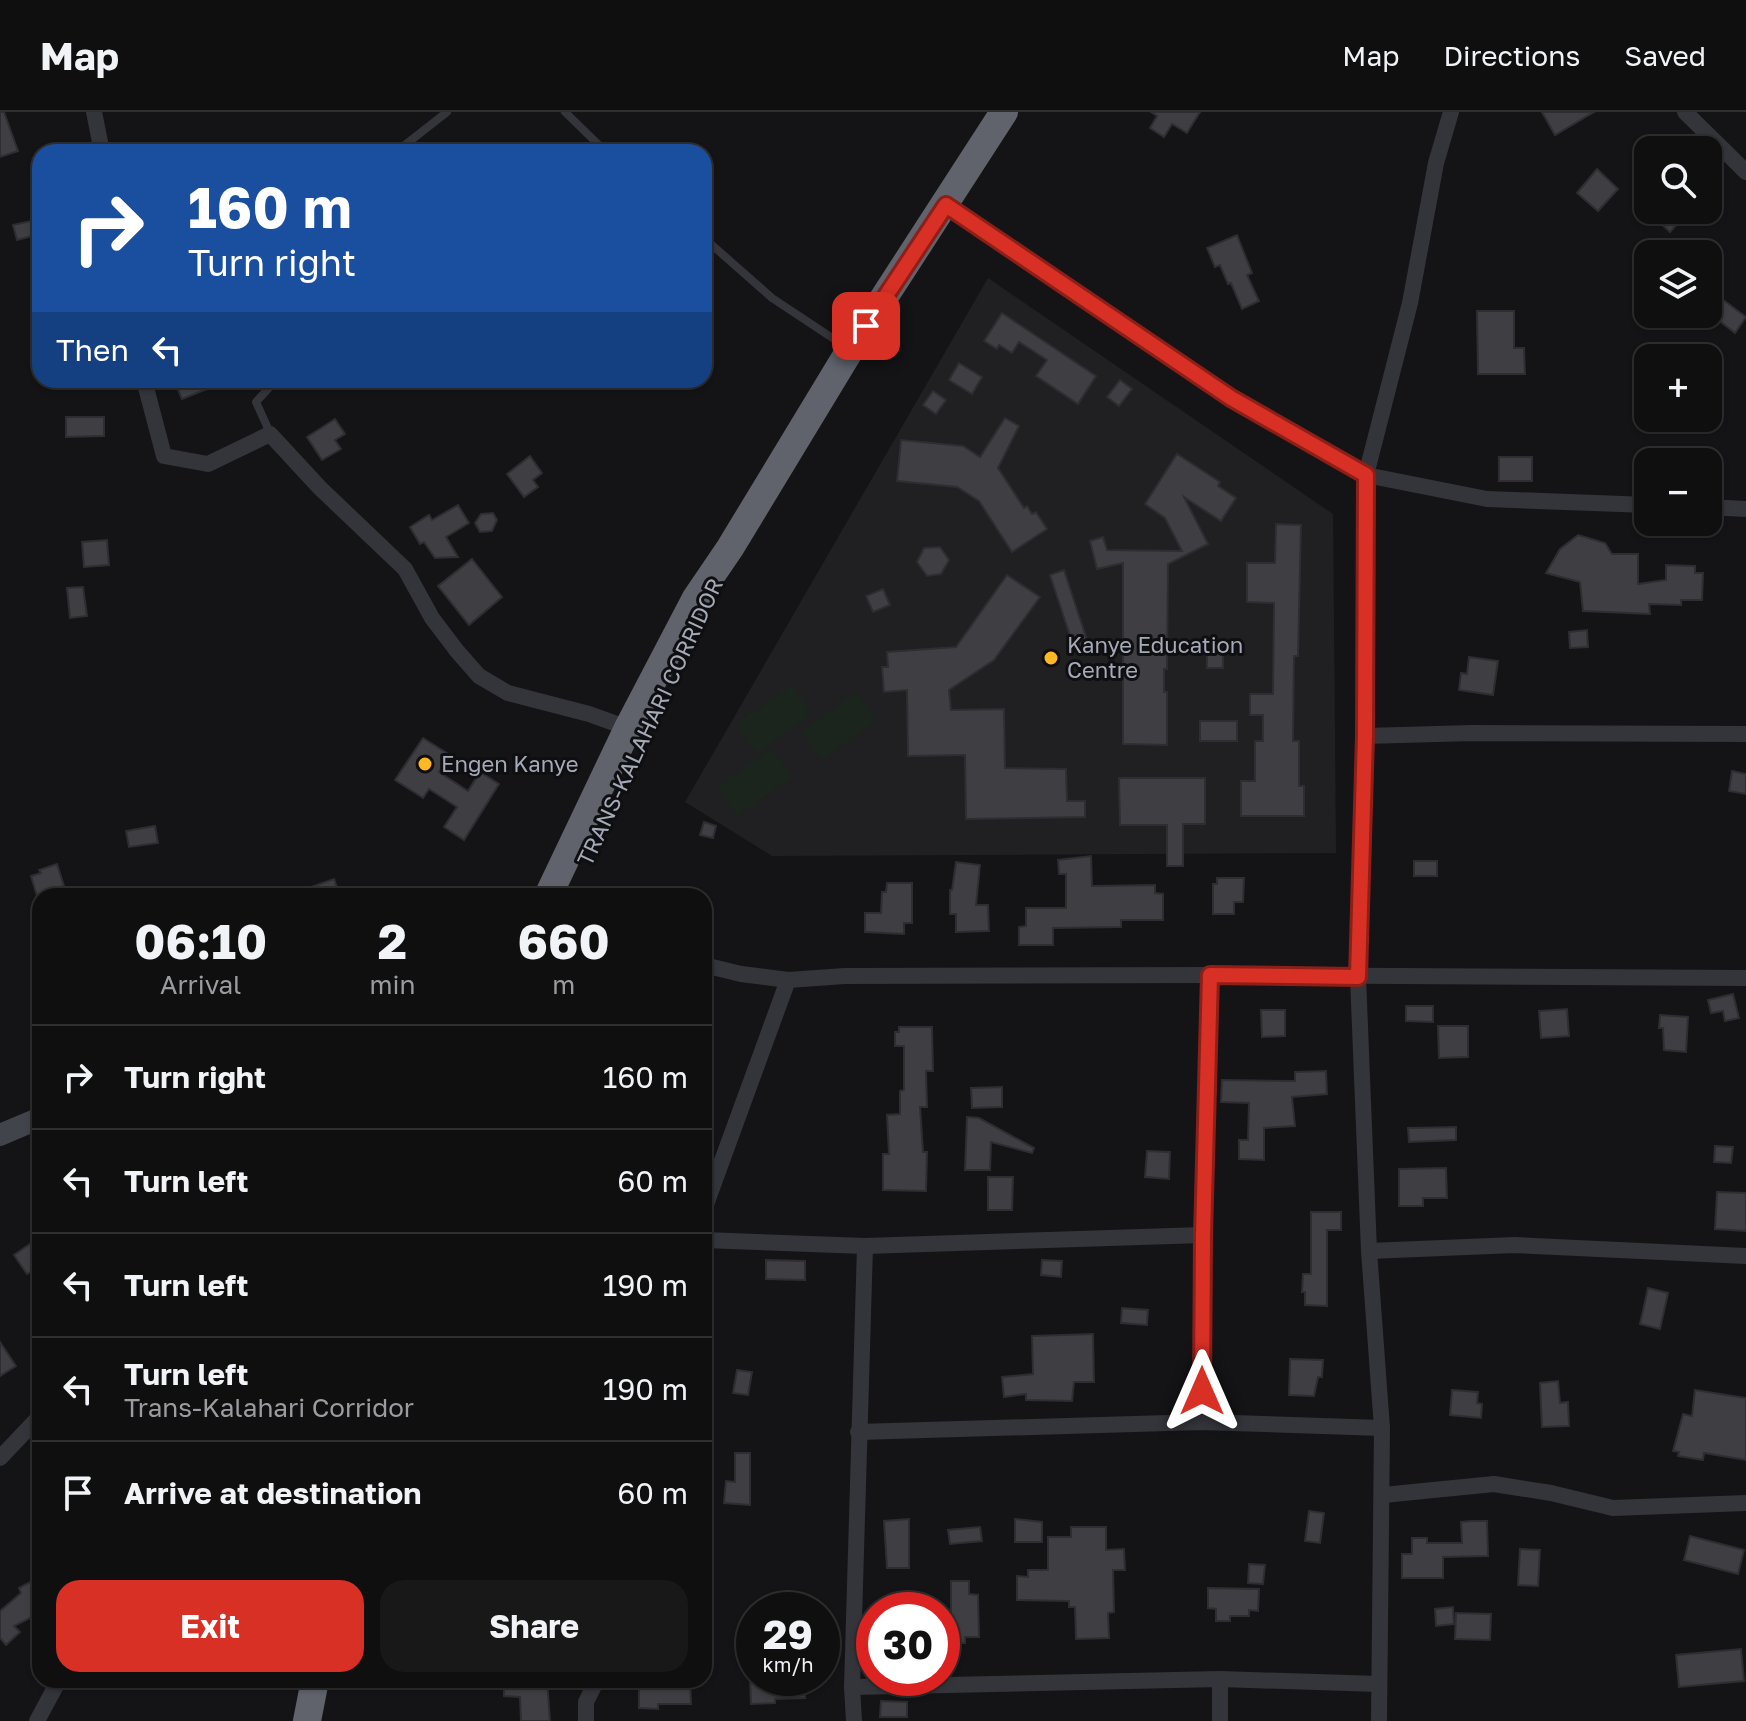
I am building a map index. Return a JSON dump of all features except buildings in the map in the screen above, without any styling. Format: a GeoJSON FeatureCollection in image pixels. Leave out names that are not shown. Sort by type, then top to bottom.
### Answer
{"type":"FeatureCollection","features":[{"type":"Feature","properties":{"kind":"highway","name":"TRANS-KALAHARI CORRIDOR"},"geometry":{"type":"LineString","coordinates":[[556,888],[628,728],[689,612],[850,350],[1004,112]]}},
{"type":"Feature","properties":{"kind":"highway","name":"TRANS-KALAHARI CORRIDOR"},"geometry":{"type":"LineString","coordinates":[[557,888],[712,597],[730,548]]}},
{"type":"Feature","properties":{"kind":"highway"},"geometry":{"type":"LineString","coordinates":[[307,1721],[313,1688]]}},
{"type":"Feature","properties":{"kind":"street"},"geometry":{"type":"LineString","coordinates":[[94,112],[100,144]]}},
{"type":"Feature","properties":{"kind":"street"},"geometry":{"type":"LineString","coordinates":[[1379,1721],[1382,1428],[1369,1251],[1358,977],[1365,736],[1366,475],[1410,303],[1436,163],[1451,112]]}},
{"type":"Feature","properties":{"kind":"street"},"geometry":{"type":"LineString","coordinates":[[1685,112],[1746,172]]}},
{"type":"Feature","properties":{"kind":"street"},"geometry":{"type":"LineString","coordinates":[[946,205],[1231,398],[1366,475],[1487,499],[1634,504]]}},
{"type":"Feature","properties":{"kind":"street"},"geometry":{"type":"LineString","coordinates":[[146,388],[164,456],[208,464],[270,434],[320,488],[405,569],[432,618],[479,676],[508,693],[599,717],[628,728]]}},
{"type":"Feature","properties":{"kind":"street"},"geometry":{"type":"LineString","coordinates":[[1722,508],[1746,509]]}},
{"type":"Feature","properties":{"kind":"street"},"geometry":{"type":"LineString","coordinates":[[1365,736],[1472,733],[1746,734]]}},
{"type":"Feature","properties":{"kind":"street"},"geometry":{"type":"LineString","coordinates":[[712,967],[788,980],[845,976],[1210,975],[1746,978]]}},
{"type":"Feature","properties":{"kind":"street"},"geometry":{"type":"LineString","coordinates":[[1202,1422],[1210,975]]}},
{"type":"Feature","properties":{"kind":"street"},"geometry":{"type":"LineString","coordinates":[[712,1188],[788,980]]}},
{"type":"Feature","properties":{"kind":"street"},"geometry":{"type":"LineString","coordinates":[[0,1135],[32,1121]]}},
{"type":"Feature","properties":{"kind":"street"},"geometry":{"type":"LineString","coordinates":[[712,1240],[865,1246],[1203,1235]]}},
{"type":"Feature","properties":{"kind":"street"},"geometry":{"type":"LineString","coordinates":[[1369,1251],[1515,1245],[1746,1256]]}},
{"type":"Feature","properties":{"kind":"street"},"geometry":{"type":"LineString","coordinates":[[854,1721],[852,1687],[865,1246]]}},
{"type":"Feature","properties":{"kind":"street"},"geometry":{"type":"LineString","coordinates":[[858,1432],[1202,1422],[1382,1428]]}},
{"type":"Feature","properties":{"kind":"street"},"geometry":{"type":"LineString","coordinates":[[0,1458],[32,1424]]}},
{"type":"Feature","properties":{"kind":"street"},"geometry":{"type":"LineString","coordinates":[[1383,1495],[1494,1484],[1551,1493],[1613,1508],[1746,1503]]}},
{"type":"Feature","properties":{"kind":"street"},"geometry":{"type":"LineString","coordinates":[[852,1687],[1220,1679],[1379,1684]]}},
{"type":"Feature","properties":{"kind":"street"},"geometry":{"type":"LineString","coordinates":[[1220,1679],[1220,1721]]}},
{"type":"Feature","properties":{"kind":"street"},"geometry":{"type":"LineString","coordinates":[[37,1721],[55,1688]]}},
{"type":"Feature","properties":{"kind":"street"},"geometry":{"type":"LineString","coordinates":[[586,1721],[586,1702],[593,1688]]}},
{"type":"Feature","properties":{"kind":"lane"},"geometry":{"type":"LineString","coordinates":[[406,144],[447,112]]}},
{"type":"Feature","properties":{"kind":"lane"},"geometry":{"type":"LineString","coordinates":[[565,112],[598,144]]}},
{"type":"Feature","properties":{"kind":"lane"},"geometry":{"type":"LineString","coordinates":[[712,245],[772,298],[850,350]]}},
{"type":"Feature","properties":{"kind":"lane"},"geometry":{"type":"LineString","coordinates":[[269,388],[256,402],[270,434]]}},
{"type":"Feature","properties":{"kind":"shaded area","name":"Kanye Education Centre"},"geometry":{"type":"Polygon","coordinates":[[[988,278],[1333,514],[1336,853],[772,856],[685,802],[988,278]]]}},
{"type":"Feature","properties":{"kind":"shaded area"},"geometry":{"type":"Polygon","coordinates":[[[792,685],[812,714],[757,754],[736,724],[792,685]]]}},
{"type":"Feature","properties":{"kind":"shaded area"},"geometry":{"type":"Polygon","coordinates":[[[856,692],[877,721],[821,760],[801,731],[856,692]]]}},
{"type":"Feature","properties":{"kind":"shaded area"},"geometry":{"type":"Polygon","coordinates":[[[772,748],[793,777],[737,816],[716,787],[772,748]]]}},
{"type":"Feature","properties":{"kind":"place","name":"Kanye Education Centre"},"geometry":{"type":"Point","coordinates":[1051,658]}},
{"type":"Feature","properties":{"kind":"place","name":"Engen Kanye"},"geometry":{"type":"Point","coordinates":[425,764]}},
{"type":"Feature","properties":{"kind":"route"},"geometry":{"type":"LineString","coordinates":[[866,326],[946,205],[1231,398],[1366,475],[1365,736],[1358,977],[1210,975],[1202,1391]]}}]}
